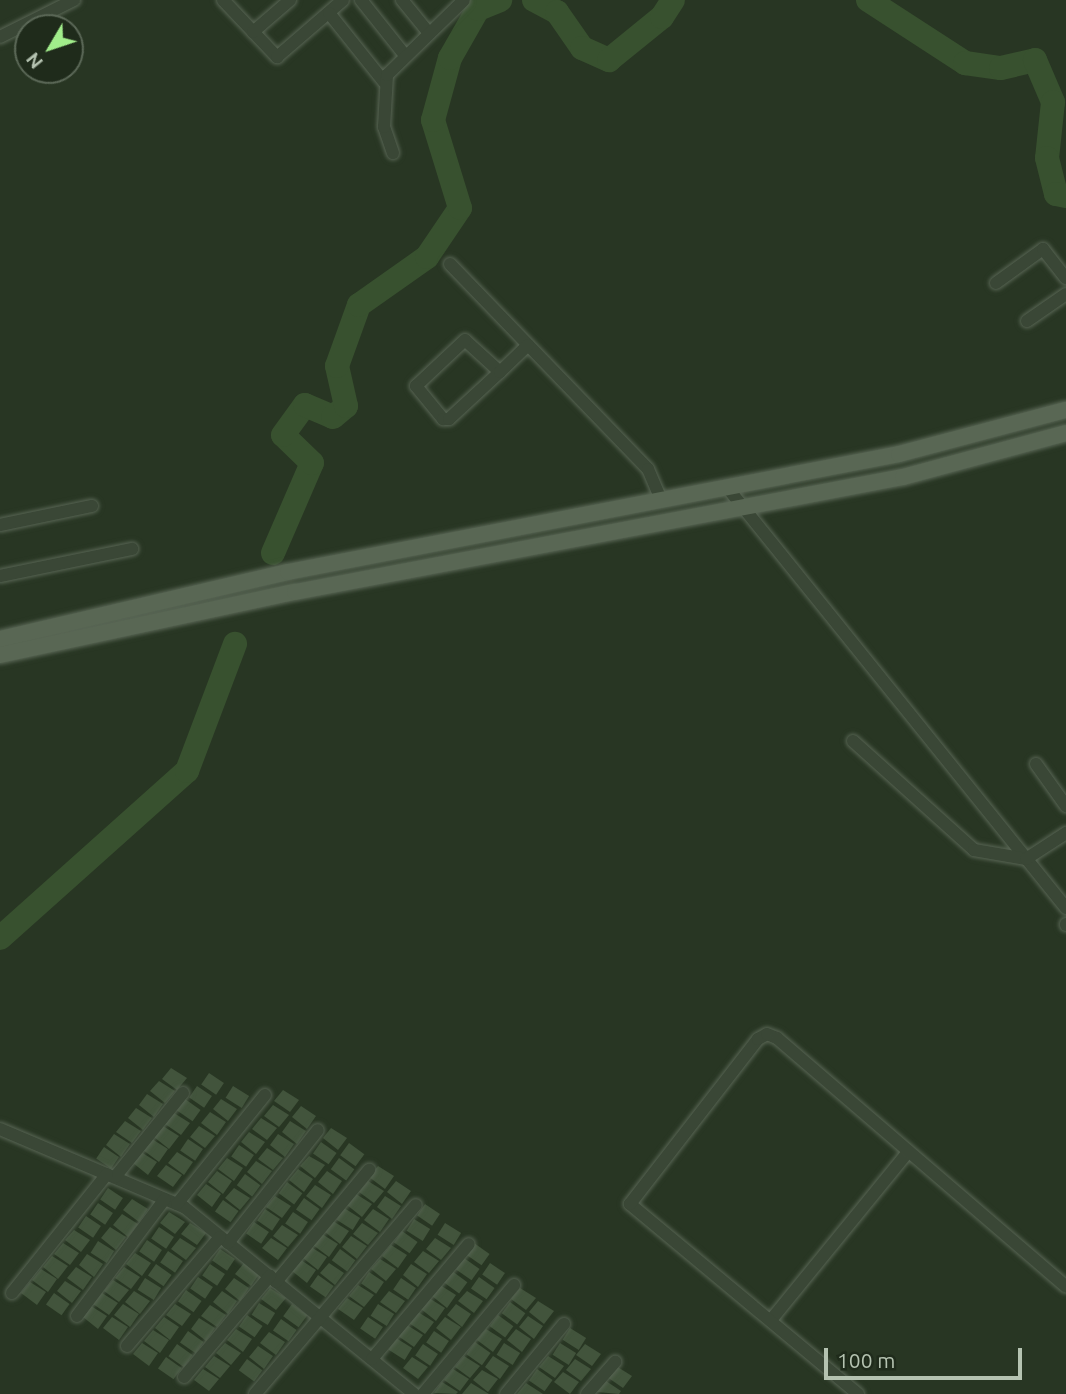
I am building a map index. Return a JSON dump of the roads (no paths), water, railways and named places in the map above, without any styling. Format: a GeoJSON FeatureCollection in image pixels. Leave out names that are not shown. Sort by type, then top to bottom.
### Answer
{"type":"FeatureCollection","features":[{"type":"Feature","properties":{"kind":"main road"},"geometry":{"type":"LineString","coordinates":[[0,639],[288,572],[899,454],[1066,410]]}},
{"type":"Feature","properties":{"kind":"main road"},"geometry":{"type":"LineString","coordinates":[[0,655],[738,506],[903,477],[1066,433]]}},
{"type":"Feature","properties":{"kind":"street"},"geometry":{"type":"LineString","coordinates":[[0,37],[74,0]]}},
{"type":"Feature","properties":{"kind":"street"},"geometry":{"type":"LineString","coordinates":[[242,0],[227,4],[276,57],[343,0]]}},
{"type":"Feature","properties":{"kind":"street"},"geometry":{"type":"LineString","coordinates":[[253,32],[290,0]]}},
{"type":"Feature","properties":{"kind":"street"},"geometry":{"type":"LineString","coordinates":[[361,0],[404,54]]}},
{"type":"Feature","properties":{"kind":"street"},"geometry":{"type":"LineString","coordinates":[[402,0],[428,32]]}},
{"type":"Feature","properties":{"kind":"street"},"geometry":{"type":"LineString","coordinates":[[441,0],[450,12]]}},
{"type":"Feature","properties":{"kind":"street"},"geometry":{"type":"LineString","coordinates":[[393,153],[384,127],[384,82],[404,54],[464,0]]}},
{"type":"Feature","properties":{"kind":"street"},"geometry":{"type":"LineString","coordinates":[[328,13],[384,82]]}},
{"type":"Feature","properties":{"kind":"street"},"geometry":{"type":"LineString","coordinates":[[996,283],[1043,249],[1066,278]]}},
{"type":"Feature","properties":{"kind":"street"},"geometry":{"type":"LineString","coordinates":[[450,264],[648,469],[660,499]]}},
{"type":"Feature","properties":{"kind":"street"},"geometry":{"type":"LineString","coordinates":[[1027,321],[1066,294]]}},
{"type":"Feature","properties":{"kind":"street"},"geometry":{"type":"LineString","coordinates":[[500,372],[465,340],[416,386],[446,420],[500,372],[528,345]]}},
{"type":"Feature","properties":{"kind":"street"},"geometry":{"type":"LineString","coordinates":[[726,486],[738,506],[1066,908]]}},
{"type":"Feature","properties":{"kind":"street"},"geometry":{"type":"LineString","coordinates":[[0,525],[92,506]]}},
{"type":"Feature","properties":{"kind":"street"},"geometry":{"type":"LineString","coordinates":[[0,576],[132,549]]}},
{"type":"Feature","properties":{"kind":"street"},"geometry":{"type":"LineString","coordinates":[[853,741],[974,850],[1026,859],[1066,833]]}},
{"type":"Feature","properties":{"kind":"street"},"geometry":{"type":"LineString","coordinates":[[1036,764],[1060,787],[1066,806]]}},
{"type":"Feature","properties":{"kind":"street"},"geometry":{"type":"LineString","coordinates":[[858,1394],[630,1204],[758,1039],[767,1034],[777,1038],[907,1153],[1066,1287]]}},
{"type":"Feature","properties":{"kind":"street"},"geometry":{"type":"LineString","coordinates":[[12,1293],[183,1093]]}},
{"type":"Feature","properties":{"kind":"street"},"geometry":{"type":"LineString","coordinates":[[78,1316],[171,1201],[265,1095]]}},
{"type":"Feature","properties":{"kind":"street"},"geometry":{"type":"LineString","coordinates":[[0,1129],[171,1201],[224,1240],[414,1394]]}},
{"type":"Feature","properties":{"kind":"street"},"geometry":{"type":"LineString","coordinates":[[127,1346],[224,1240],[318,1130]]}},
{"type":"Feature","properties":{"kind":"street"},"geometry":{"type":"LineString","coordinates":[[771,1320],[907,1153]]}},
{"type":"Feature","properties":{"kind":"street"},"geometry":{"type":"LineString","coordinates":[[184,1377],[369,1170]]}},
{"type":"Feature","properties":{"kind":"street"},"geometry":{"type":"LineString","coordinates":[[255,1394],[322,1319],[416,1205]]}},
{"type":"Feature","properties":{"kind":"street"},"geometry":{"type":"LineString","coordinates":[[372,1359],[469,1244]]}},
{"type":"Feature","properties":{"kind":"street"},"geometry":{"type":"LineString","coordinates":[[423,1394],[514,1285]]}},
{"type":"Feature","properties":{"kind":"street"},"geometry":{"type":"LineString","coordinates":[[506,1394],[564,1324]]}},
{"type":"Feature","properties":{"kind":"street"},"geometry":{"type":"LineString","coordinates":[[587,1394],[615,1362]]}},
{"type":"Feature","properties":{"kind":"waterway"},"geometry":{"type":"LineString","coordinates":[[273,553],[312,463],[283,435],[305,405],[333,417],[346,406],[337,366],[359,305],[427,257],[460,208],[433,120],[450,58],[478,9],[500,0]]}},
{"type":"Feature","properties":{"kind":"waterway"},"geometry":{"type":"LineString","coordinates":[[534,0],[557,12],[582,48],[609,60],[662,17],[673,0]]}},
{"type":"Feature","properties":{"kind":"waterway"},"geometry":{"type":"LineString","coordinates":[[868,0],[965,63],[1001,68],[1035,60],[1053,102],[1047,158],[1056,194],[1066,196]]}},
{"type":"Feature","properties":{"kind":"waterway"},"geometry":{"type":"LineString","coordinates":[[0,938],[187,771],[235,644]]}}]}
